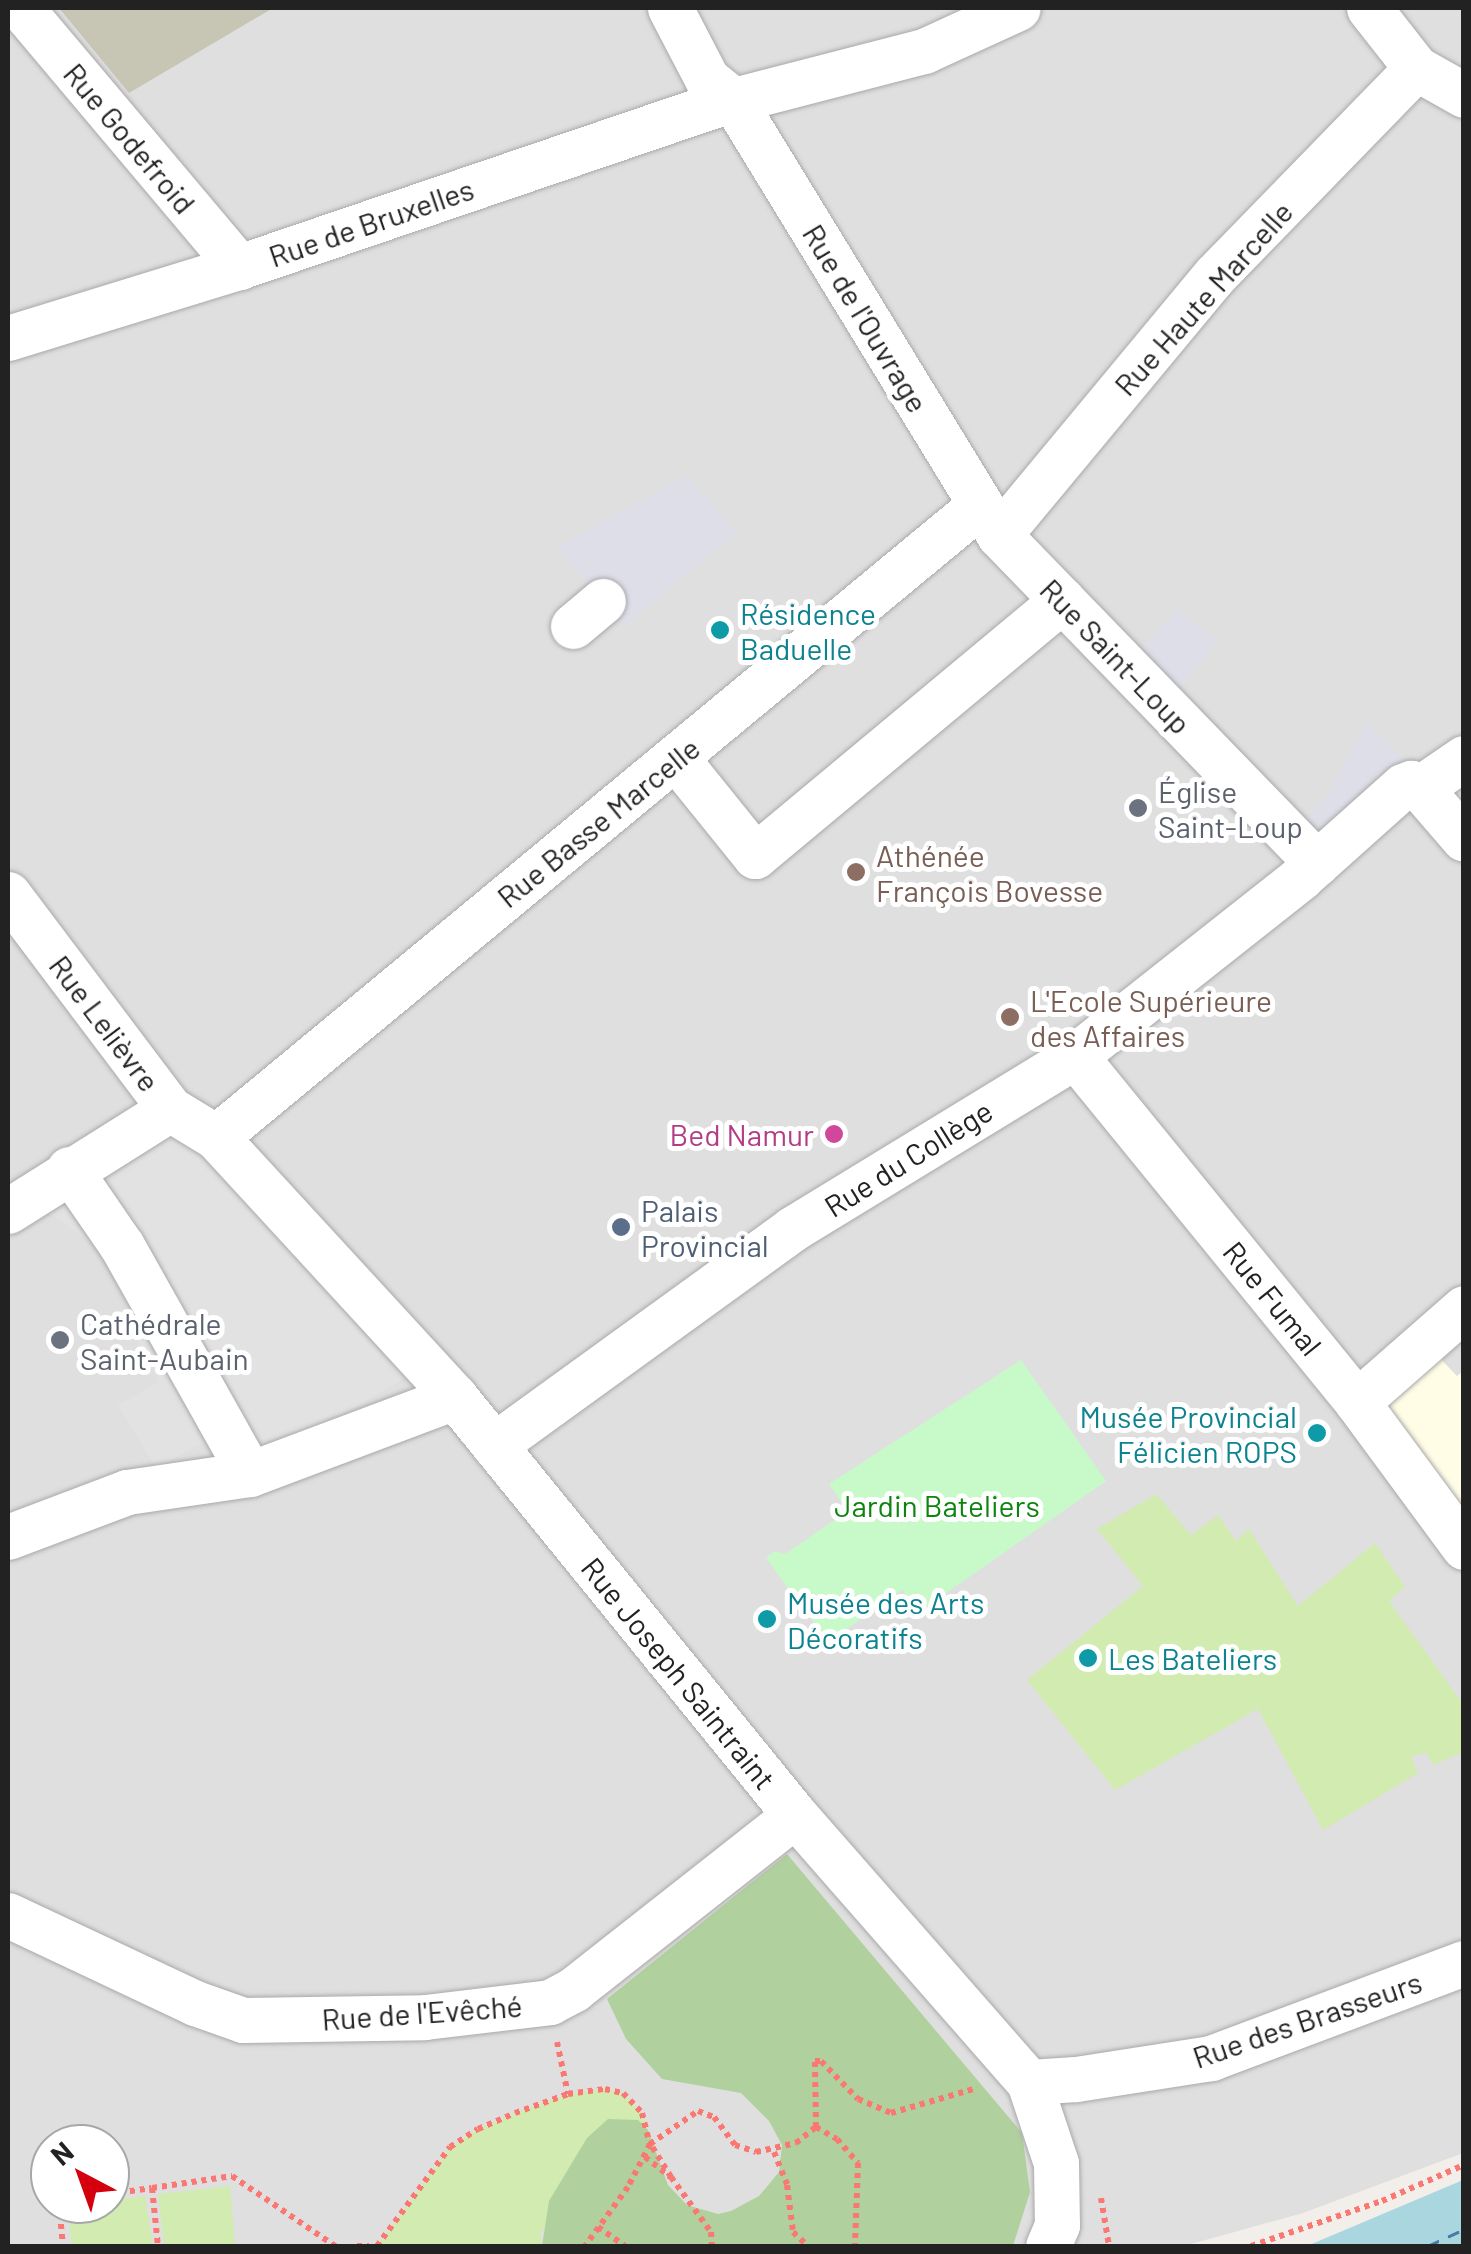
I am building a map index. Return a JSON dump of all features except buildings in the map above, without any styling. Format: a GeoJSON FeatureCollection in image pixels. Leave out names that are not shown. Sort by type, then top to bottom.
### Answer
{"type":"FeatureCollection","features":[{"type":"Feature","properties":{"kind":"street","name":"Rue Godefroid"},"geometry":{"type":"LineString","coordinates":[[21,8],[240,268]]}},
{"type":"Feature","properties":{"kind":"street","name":"Rue de l'Ouvrage"},"geometry":{"type":"LineString","coordinates":[[670,8],[707,80],[733,100],[989,520]]}},
{"type":"Feature","properties":{"kind":"street","name":"Rue de Bruxelles"},"geometry":{"type":"LineString","coordinates":[[8,338],[240,268],[733,100],[924,51],[1018,8]]}},
{"type":"Feature","properties":{"kind":"street"},"geometry":{"type":"LineString","coordinates":[[1369,8],[1416,68],[1464,95]]}},
{"type":"Feature","properties":{"kind":"street","name":"Rue Haute Marcelle"},"geometry":{"type":"LineString","coordinates":[[989,520],[1215,275],[1416,68]]}},
{"type":"Feature","properties":{"kind":"street","name":"Rue Saint-Loup"},"geometry":{"type":"LineString","coordinates":[[989,520],[1062,600],[1152,677],[1317,864]]}},
{"type":"Feature","properties":{"kind":"street","name":"Rue Basse Marcelle"},"geometry":{"type":"LineString","coordinates":[[216,1137],[860,606],[989,520]]}},
{"type":"Feature","properties":{"kind":"street"},"geometry":{"type":"LineString","coordinates":[[676,758],[755,856],[1062,600]]}},
{"type":"Feature","properties":{"kind":"street","name":"Rue du Collège"},"geometry":{"type":"LineString","coordinates":[[494,1446],[792,1229],[1075,1056],[1317,864],[1403,786],[1411,783],[1420,788],[1464,758]]}},
{"type":"Feature","properties":{"kind":"street"},"geometry":{"type":"LineString","coordinates":[[1420,788],[1464,839]]}},
{"type":"Feature","properties":{"kind":"street","name":"Rue Lelièvre"},"geometry":{"type":"LineString","coordinates":[[8,894],[170,1110],[216,1137]]}},
{"type":"Feature","properties":{"kind":"street","name":"Rue Fumal"},"geometry":{"type":"LineString","coordinates":[[1075,1056],[1357,1402],[1464,1547]]}},
{"type":"Feature","properties":{"kind":"street"},"geometry":{"type":"LineString","coordinates":[[8,1211],[69,1169],[170,1110]]}},
{"type":"Feature","properties":{"kind":"street","name":"Rue Joseph Saintraint"},"geometry":{"type":"LineString","coordinates":[[216,1137],[455,1397],[795,1815],[1029,2082],[1056,2163],[1056,2225],[1048,2246]]}},
{"type":"Feature","properties":{"kind":"street"},"geometry":{"type":"LineString","coordinates":[[69,1169],[122,1246],[250,1474]]}},
{"type":"Feature","properties":{"kind":"street"},"geometry":{"type":"LineString","coordinates":[[1357,1402],[1464,1308]]}},
{"type":"Feature","properties":{"kind":"street"},"geometry":{"type":"LineString","coordinates":[[8,1536],[126,1492],[250,1474],[455,1397]]}},
{"type":"Feature","properties":{"kind":"street","name":"Rue de l'Evêché"},"geometry":{"type":"LineString","coordinates":[[8,1915],[194,2003],[243,2020],[425,2016],[550,2002],[574,1989],[795,1815]]}},
{"type":"Feature","properties":{"kind":"street","name":"Rue des Brasseurs"},"geometry":{"type":"LineString","coordinates":[[1029,2082],[1211,2058],[1464,1963]]}},
{"type":"Feature","properties":{"kind":"path"},"geometry":{"type":"LineString","coordinates":[[550,2002],[568,2094]]}},
{"type":"Feature","properties":{"kind":"path"},"geometry":{"type":"LineString","coordinates":[[816,2127],[815,2061],[820,2061],[858,2099],[891,2113],[977,2088]]}},
{"type":"Feature","properties":{"kind":"path"},"geometry":{"type":"LineString","coordinates":[[377,2246],[450,2147],[478,2129],[568,2094],[605,2089],[622,2093],[642,2113],[650,2144],[711,2232],[712,2246]]}},
{"type":"Feature","properties":{"kind":"path"},"geometry":{"type":"LineString","coordinates":[[584,2246],[646,2157],[650,2144],[698,2110],[714,2117],[736,2145],[756,2152],[774,2152],[796,2143],[816,2127]]}},
{"type":"Feature","properties":{"kind":"path"},"geometry":{"type":"LineString","coordinates":[[816,2127],[836,2139],[858,2162],[855,2246]]}},
{"type":"Feature","properties":{"kind":"path"},"geometry":{"type":"LineString","coordinates":[[774,2152],[786,2184],[793,2232],[808,2246]]}},
{"type":"Feature","properties":{"kind":"path"},"geometry":{"type":"LineString","coordinates":[[646,2157],[671,2177]]}},
{"type":"Feature","properties":{"kind":"path"},"geometry":{"type":"LineString","coordinates":[[1251,2246],[1382,2201],[1464,2165]]}},
{"type":"Feature","properties":{"kind":"path"},"geometry":{"type":"LineString","coordinates":[[130,2191],[232,2176],[335,2246]]}},
{"type":"Feature","properties":{"kind":"path"},"geometry":{"type":"LineString","coordinates":[[152,2188],[158,2246]]}},
{"type":"Feature","properties":{"kind":"path"},"geometry":{"type":"LineString","coordinates":[[598,2227],[625,2246]]}},
{"type":"Feature","properties":{"kind":"path"},"geometry":{"type":"LineString","coordinates":[[358,2246],[369,2246]]}},
{"type":"Feature","properties":{"kind":"shaded area"},"geometry":{"type":"Polygon","coordinates":[[[8,8],[1463,8],[1463,2153],[1303,2213],[1184,2246],[8,2246],[8,8]]]}},
{"type":"Feature","properties":{"kind":"shaded area"},"geometry":{"type":"Polygon","coordinates":[[[59,8],[273,8],[129,93],[59,8]]]}},
{"type":"Feature","properties":{"kind":"shaded area"},"geometry":{"type":"Polygon","coordinates":[[[687,476],[737,532],[625,626],[556,547],[687,476]]]}},
{"type":"Feature","properties":{"kind":"shaded area"},"geometry":{"type":"Polygon","coordinates":[[[1177,609],[1217,641],[1180,689],[1140,651],[1177,609]]]}},
{"type":"Feature","properties":{"kind":"shaded area"},"geometry":{"type":"Polygon","coordinates":[[[1366,723],[1411,765],[1416,806],[1361,852],[1276,850],[1328,794],[1366,723]]]}},
{"type":"Feature","properties":{"kind":"shaded area"},"geometry":{"type":"Polygon","coordinates":[[[177,1124],[400,1365],[403,1379],[265,1460],[206,1441],[156,1468],[118,1405],[159,1382],[139,1344],[135,1303],[111,1258],[40,1206],[177,1124]]]}},
{"type":"Feature","properties":{"kind":"shaded area"},"geometry":{"type":"Polygon","coordinates":[[[1433,1351],[1457,1376],[1463,1371],[1463,1515],[1378,1398],[1433,1351]]]}},
{"type":"Feature","properties":{"kind":"green space","name":"Jardin Bateliers"},"geometry":{"type":"Polygon","coordinates":[[[1021,1360],[1106,1481],[919,1612],[902,1590],[828,1642],[806,1612],[812,1605],[803,1591],[793,1596],[766,1557],[775,1551],[785,1554],[848,1511],[829,1484],[1021,1360]]]}},
{"type":"Feature","properties":{"kind":"green space"},"geometry":{"type":"Polygon","coordinates":[[[1156,1494],[1191,1535],[1218,1515],[1236,1541],[1249,1529],[1298,1606],[1375,1543],[1405,1587],[1389,1601],[1463,1704],[1463,1752],[1433,1765],[1426,1752],[1411,1757],[1418,1773],[1323,1830],[1258,1709],[1115,1790],[1027,1680],[1143,1586],[1097,1529],[1156,1494]]]}},
{"type":"Feature","properties":{"kind":"green space"},"geometry":{"type":"Polygon","coordinates":[[[787,1854],[1022,2133],[1030,2192],[1013,2246],[542,2246],[549,2201],[587,2138],[608,2119],[638,2120],[648,2130],[668,2185],[687,2205],[718,2214],[731,2211],[759,2196],[779,2172],[782,2145],[769,2121],[741,2093],[662,2079],[626,2039],[607,1999],[787,1854]]]}},
{"type":"Feature","properties":{"kind":"green space"},"geometry":{"type":"Polygon","coordinates":[[[605,2089],[623,2093],[642,2113],[648,2130],[638,2120],[541,2232],[542,2246],[377,2246],[450,2147],[515,2113],[568,2094],[605,2089]]]}},
{"type":"Feature","properties":{"kind":"green space"},"geometry":{"type":"Polygon","coordinates":[[[230,2186],[235,2246],[164,2246],[158,2194],[230,2186]]]}},
{"type":"Feature","properties":{"kind":"green space"},"geometry":{"type":"Polygon","coordinates":[[[145,2196],[153,2246],[72,2246],[69,2224],[130,2224],[130,2198],[145,2196]]]}},
{"type":"Feature","properties":{"kind":"water"},"geometry":{"type":"Polygon","coordinates":[[[1463,2180],[1463,2246],[1307,2246],[1463,2180]]]}},
{"type":"Feature","properties":{"kind":"ferry route"},"geometry":{"type":"LineString","coordinates":[[1428,2246],[1464,2229]]}},
{"type":"Feature","properties":{"kind":"place","name":"Résidence Baduelle"},"geometry":{"type":"Point","coordinates":[720,630]}},
{"type":"Feature","properties":{"kind":"place","name":"Église Saint-Loup"},"geometry":{"type":"Point","coordinates":[1138,808]}},
{"type":"Feature","properties":{"kind":"place","name":"Athénée François Bovesse"},"geometry":{"type":"Point","coordinates":[856,872]}},
{"type":"Feature","properties":{"kind":"place","name":"L'Ecole Supérieure des Affaires"},"geometry":{"type":"Point","coordinates":[1010,1017]}},
{"type":"Feature","properties":{"kind":"place","name":"Bed Namur"},"geometry":{"type":"Point","coordinates":[834,1134]}},
{"type":"Feature","properties":{"kind":"place","name":"Palais Provincial"},"geometry":{"type":"Point","coordinates":[621,1227]}},
{"type":"Feature","properties":{"kind":"place","name":"Cathédrale Saint-Aubain"},"geometry":{"type":"Point","coordinates":[60,1340]}},
{"type":"Feature","properties":{"kind":"place","name":"Musée Provincial Félicien ROPS"},"geometry":{"type":"Point","coordinates":[1317,1433]}},
{"type":"Feature","properties":{"kind":"place","name":"Musée des Arts Décoratifs"},"geometry":{"type":"Point","coordinates":[767,1619]}},
{"type":"Feature","properties":{"kind":"place","name":"Les Bateliers"},"geometry":{"type":"Point","coordinates":[1088,1658]}}]}
